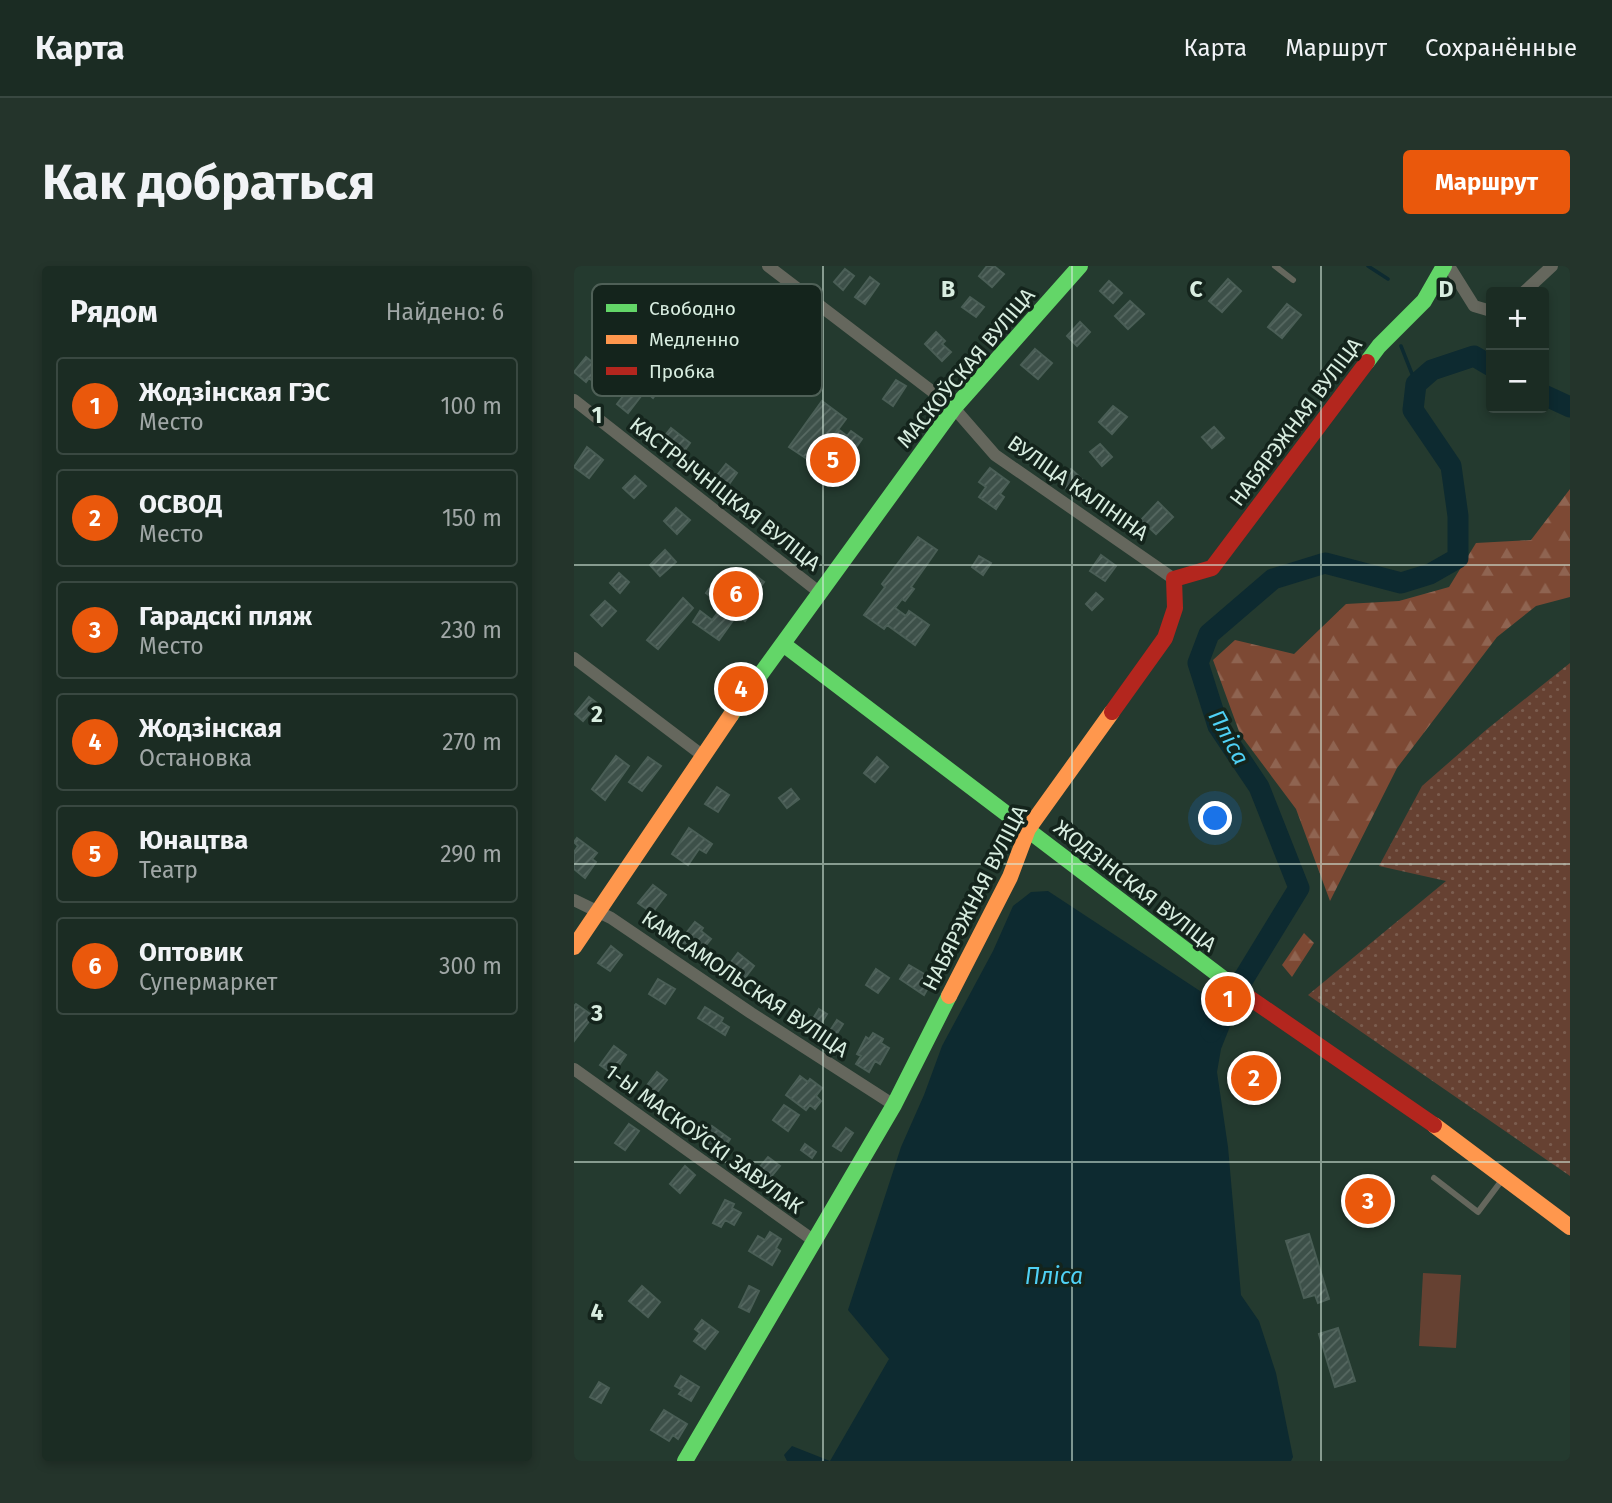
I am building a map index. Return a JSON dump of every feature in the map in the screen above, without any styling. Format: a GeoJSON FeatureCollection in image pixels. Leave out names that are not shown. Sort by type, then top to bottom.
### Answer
{"type":"FeatureCollection","features":[{"type":"Feature","properties":{"kind":"main road","name":"МАСКОЎСКАЯ ВУЛІЦА"},"geometry":{"type":"LineString","coordinates":[[574,947],[702,755],[954,408],[1080,266]]}},
{"type":"Feature","properties":{"kind":"main road","name":"НАБЯРЭЖНАЯ ВУЛІЦА"},"geometry":{"type":"LineString","coordinates":[[685,1461],[894,1105],[1010,877],[1028,829],[1165,638],[1175,608],[1174,579],[1212,568],[1379,346],[1424,301],[1446,266]]}},
{"type":"Feature","properties":{"kind":"main road","name":"ЖОДЗІНСКАЯ ВУЛІЦА"},"geometry":{"type":"LineString","coordinates":[[783,644],[1213,973],[1422,1116],[1570,1227]]}},
{"type":"Feature","properties":{"kind":"street","name":"ВУЛІЦА КАЛІНІНА"},"geometry":{"type":"LineString","coordinates":[[768,266],[792,284]]}},
{"type":"Feature","properties":{"kind":"street"},"geometry":{"type":"LineString","coordinates":[[1446,266],[1474,306],[1486,310]]}},
{"type":"Feature","properties":{"kind":"street"},"geometry":{"type":"LineString","coordinates":[[1529,287],[1552,266]]}},
{"type":"Feature","properties":{"kind":"street","name":"ВУЛІЦА КАЛІНІНА"},"geometry":{"type":"LineString","coordinates":[[822,307],[954,408],[995,455],[1174,579]]}},
{"type":"Feature","properties":{"kind":"street","name":"КАСТРЫЧНІЦКАЯ ВУЛІЦА"},"geometry":{"type":"LineString","coordinates":[[574,400],[819,592]]}},
{"type":"Feature","properties":{"kind":"street"},"geometry":{"type":"LineString","coordinates":[[574,658],[702,755]]}},
{"type":"Feature","properties":{"kind":"street","name":"КАМСАМОЛЬСКАЯ ВУЛІЦА"},"geometry":{"type":"LineString","coordinates":[[574,900],[611,918],[894,1105]]}},
{"type":"Feature","properties":{"kind":"street","name":"1-Ы МАСКОЎСКІ ЗАВУЛАК"},"geometry":{"type":"LineString","coordinates":[[574,1069],[813,1240]]}},
{"type":"Feature","properties":{"kind":"lane"},"geometry":{"type":"LineString","coordinates":[[1275,266],[1293,280]]}},
{"type":"Feature","properties":{"kind":"lane"},"geometry":{"type":"LineString","coordinates":[[1434,1178],[1478,1212],[1504,1178]]}},
{"type":"Feature","properties":{"kind":"shaded area"},"geometry":{"type":"Polygon","coordinates":[[[1570,663],[1570,1176],[1308,995],[1446,881],[1379,866],[1422,786],[1486,730],[1570,663]]]}},
{"type":"Feature","properties":{"kind":"shaded area"},"geometry":{"type":"Polygon","coordinates":[[[1423,1273],[1461,1275],[1456,1348],[1419,1346],[1423,1273]]]}},
{"type":"Feature","properties":{"kind":"green space"},"geometry":{"type":"Polygon","coordinates":[[[1570,489],[1570,597],[1536,606],[1497,637],[1397,768],[1330,901],[1296,809],[1240,734],[1213,660],[1235,640],[1294,654],[1346,604],[1399,601],[1449,587],[1476,543],[1531,540],[1570,489]]]}},
{"type":"Feature","properties":{"kind":"green space"},"geometry":{"type":"Polygon","coordinates":[[[1304,933],[1314,943],[1292,977],[1282,965],[1304,933]]]}},
{"type":"Feature","properties":{"kind":"water","name":"Пліса"},"geometry":{"type":"Polygon","coordinates":[[[1048,891],[1235,1014],[1221,1049],[1217,1072],[1228,1147],[1241,1295],[1259,1321],[1276,1373],[1293,1457],[1291,1461],[830,1461],[889,1359],[848,1310],[901,1147],[942,1046],[993,951],[1013,906],[1031,892],[1048,891]]]}},
{"type":"Feature","properties":{"kind":"water"},"geometry":{"type":"Polygon","coordinates":[[[792,1446],[830,1461],[787,1461],[784,1455],[792,1446]]]}},
{"type":"Feature","properties":{"kind":"building"},"geometry":{"type":"Polygon","coordinates":[[[987,266],[994,266],[1004,274],[992,287],[979,276],[987,266]]]}},
{"type":"Feature","properties":{"kind":"building"},"geometry":{"type":"Polygon","coordinates":[[[845,269],[854,276],[843,290],[834,282],[845,269]]]}},
{"type":"Feature","properties":{"kind":"building"},"geometry":{"type":"Polygon","coordinates":[[[870,277],[879,284],[865,304],[855,297],[870,277]]]}},
{"type":"Feature","properties":{"kind":"building"},"geometry":{"type":"Polygon","coordinates":[[[1228,279],[1241,291],[1222,312],[1209,301],[1228,279]]]}},
{"type":"Feature","properties":{"kind":"building"},"geometry":{"type":"Polygon","coordinates":[[[1228,279],[1241,291],[1222,312],[1209,301],[1228,279]]]}},
{"type":"Feature","properties":{"kind":"building"},"geometry":{"type":"Polygon","coordinates":[[[1109,281],[1122,293],[1113,303],[1100,291],[1109,281]]]}},
{"type":"Feature","properties":{"kind":"building"},"geometry":{"type":"Polygon","coordinates":[[[970,297],[984,307],[976,317],[962,307],[970,297]]]}},
{"type":"Feature","properties":{"kind":"building"},"geometry":{"type":"Polygon","coordinates":[[[1130,301],[1144,314],[1128,329],[1115,316],[1130,301]]]}},
{"type":"Feature","properties":{"kind":"building"},"geometry":{"type":"Polygon","coordinates":[[[1287,304],[1301,315],[1282,338],[1268,327],[1287,304]]]}},
{"type":"Feature","properties":{"kind":"building"},"geometry":{"type":"Polygon","coordinates":[[[1080,322],[1090,332],[1077,346],[1067,336],[1080,322]]]}},
{"type":"Feature","properties":{"kind":"building"},"geometry":{"type":"Polygon","coordinates":[[[936,332],[945,341],[942,344],[951,352],[942,361],[925,344],[936,332]]]}},
{"type":"Feature","properties":{"kind":"building"},"geometry":{"type":"Polygon","coordinates":[[[1035,349],[1052,363],[1038,379],[1021,365],[1035,349]]]}},
{"type":"Feature","properties":{"kind":"building"},"geometry":{"type":"Polygon","coordinates":[[[586,357],[592,362],[592,380],[589,378],[586,382],[574,372],[586,357]]]}},
{"type":"Feature","properties":{"kind":"building"},"geometry":{"type":"Polygon","coordinates":[[[896,380],[906,386],[893,406],[883,399],[896,380]]]}},
{"type":"Feature","properties":{"kind":"building"},"geometry":{"type":"Polygon","coordinates":[[[623,396],[641,396],[628,413],[617,404],[623,396]]]}},
{"type":"Feature","properties":{"kind":"building"},"geometry":{"type":"Polygon","coordinates":[[[822,401],[846,419],[813,463],[789,447],[822,401]]]}},
{"type":"Feature","properties":{"kind":"building"},"geometry":{"type":"Polygon","coordinates":[[[1113,406],[1127,417],[1112,434],[1099,422],[1113,406]]]}},
{"type":"Feature","properties":{"kind":"building"},"geometry":{"type":"Polygon","coordinates":[[[1214,427],[1224,438],[1212,448],[1202,437],[1214,427]]]}},
{"type":"Feature","properties":{"kind":"building"},"geometry":{"type":"Polygon","coordinates":[[[671,428],[690,443],[682,454],[663,438],[671,428]]]}},
{"type":"Feature","properties":{"kind":"building"},"geometry":{"type":"Polygon","coordinates":[[[838,429],[847,436],[851,431],[862,439],[835,477],[823,469],[828,462],[819,456],[838,429]]]}},
{"type":"Feature","properties":{"kind":"building"},"geometry":{"type":"Polygon","coordinates":[[[1100,444],[1112,457],[1102,466],[1090,452],[1100,444]]]}},
{"type":"Feature","properties":{"kind":"building"},"geometry":{"type":"Polygon","coordinates":[[[587,447],[603,460],[589,478],[574,467],[587,447]]]}},
{"type":"Feature","properties":{"kind":"building"},"geometry":{"type":"Polygon","coordinates":[[[726,464],[737,473],[727,487],[715,478],[726,464]]]}},
{"type":"Feature","properties":{"kind":"building"},"geometry":{"type":"Polygon","coordinates":[[[990,468],[1009,482],[1000,494],[1004,497],[996,509],[979,497],[986,487],[979,482],[990,468]]]}},
{"type":"Feature","properties":{"kind":"building"},"geometry":{"type":"Polygon","coordinates":[[[1071,469],[1082,479],[1070,492],[1060,482],[1071,469]]]}},
{"type":"Feature","properties":{"kind":"building"},"geometry":{"type":"Polygon","coordinates":[[[635,476],[646,486],[634,498],[623,488],[635,476]]]}},
{"type":"Feature","properties":{"kind":"building"},"geometry":{"type":"Polygon","coordinates":[[[1158,502],[1173,517],[1156,534],[1141,520],[1158,502]]]}},
{"type":"Feature","properties":{"kind":"building"},"geometry":{"type":"Polygon","coordinates":[[[676,508],[690,520],[677,534],[664,521],[676,508]]]}},
{"type":"Feature","properties":{"kind":"building"},"geometry":{"type":"Polygon","coordinates":[[[918,537],[937,550],[911,587],[914,589],[905,601],[902,599],[895,608],[906,616],[909,611],[929,625],[915,645],[887,625],[884,629],[864,615],[885,587],[882,584],[918,537]]]}},
{"type":"Feature","properties":{"kind":"building"},"geometry":{"type":"Polygon","coordinates":[[[665,550],[676,562],[660,576],[650,565],[665,550]]]}},
{"type":"Feature","properties":{"kind":"building"},"geometry":{"type":"Polygon","coordinates":[[[1101,555],[1116,566],[1105,581],[1090,571],[1101,555]]]}},
{"type":"Feature","properties":{"kind":"building"},"geometry":{"type":"Polygon","coordinates":[[[979,556],[991,563],[983,575],[972,567],[979,556]]]}},
{"type":"Feature","properties":{"kind":"building"},"geometry":{"type":"Polygon","coordinates":[[[750,571],[764,582],[759,589],[745,578],[750,571]]]}},
{"type":"Feature","properties":{"kind":"building"},"geometry":{"type":"Polygon","coordinates":[[[619,573],[629,582],[620,593],[610,583],[619,573]]]}},
{"type":"Feature","properties":{"kind":"building"},"geometry":{"type":"Polygon","coordinates":[[[721,573],[760,601],[745,621],[737,615],[719,640],[693,622],[700,611],[712,620],[723,606],[706,593],[721,573]]]}},
{"type":"Feature","properties":{"kind":"building"},"geometry":{"type":"Polygon","coordinates":[[[1096,593],[1103,599],[1092,610],[1086,604],[1096,593]]]}},
{"type":"Feature","properties":{"kind":"building"},"geometry":{"type":"Polygon","coordinates":[[[683,598],[693,608],[658,649],[647,640],[683,598]]]}},
{"type":"Feature","properties":{"kind":"building"},"geometry":{"type":"Polygon","coordinates":[[[605,601],[616,611],[602,626],[591,615],[605,601]]]}},
{"type":"Feature","properties":{"kind":"building"},"geometry":{"type":"Polygon","coordinates":[[[589,697],[598,704],[583,721],[575,714],[589,697]]]}},
{"type":"Feature","properties":{"kind":"building"},"geometry":{"type":"Polygon","coordinates":[[[616,756],[629,766],[605,800],[592,789],[616,756]]]}},
{"type":"Feature","properties":{"kind":"building"},"geometry":{"type":"Polygon","coordinates":[[[648,757],[661,766],[642,791],[629,782],[648,757]]]}},
{"type":"Feature","properties":{"kind":"building"},"geometry":{"type":"Polygon","coordinates":[[[877,757],[888,767],[875,782],[864,773],[877,757]]]}},
{"type":"Feature","properties":{"kind":"building"},"geometry":{"type":"Polygon","coordinates":[[[717,787],[729,795],[718,812],[705,804],[717,787]]]}},
{"type":"Feature","properties":{"kind":"building"},"geometry":{"type":"Polygon","coordinates":[[[791,789],[799,799],[787,808],[779,798],[791,789]]]}},
{"type":"Feature","properties":{"kind":"building"},"geometry":{"type":"Polygon","coordinates":[[[689,828],[712,844],[706,853],[699,849],[688,865],[672,854],[689,828]]]}},
{"type":"Feature","properties":{"kind":"building"},"geometry":{"type":"Polygon","coordinates":[[[577,838],[597,853],[592,859],[596,862],[585,878],[574,869],[574,852],[578,846],[574,842],[577,838]]]}},
{"type":"Feature","properties":{"kind":"building"},"geometry":{"type":"Polygon","coordinates":[[[653,885],[666,895],[652,913],[638,903],[653,885]]]}},
{"type":"Feature","properties":{"kind":"building"},"geometry":{"type":"Polygon","coordinates":[[[695,922],[711,939],[702,950],[692,942],[689,947],[680,941],[695,922]]]}},
{"type":"Feature","properties":{"kind":"building"},"geometry":{"type":"Polygon","coordinates":[[[611,946],[622,955],[610,971],[598,963],[611,946]]]}},
{"type":"Feature","properties":{"kind":"building"},"geometry":{"type":"Polygon","coordinates":[[[738,953],[754,966],[744,979],[738,974],[734,979],[724,971],[738,953]]]}},
{"type":"Feature","properties":{"kind":"building"},"geometry":{"type":"Polygon","coordinates":[[[909,965],[933,979],[924,995],[900,979],[909,965]]]}},
{"type":"Feature","properties":{"kind":"building"},"geometry":{"type":"Polygon","coordinates":[[[876,969],[889,978],[878,993],[866,985],[876,969]]]}},
{"type":"Feature","properties":{"kind":"building"},"geometry":{"type":"Polygon","coordinates":[[[658,979],[675,989],[665,1004],[649,994],[658,979]]]}},
{"type":"Feature","properties":{"kind":"building"},"geometry":{"type":"Polygon","coordinates":[[[1219,983],[1245,1004],[1238,1014],[1211,994],[1219,983]]]}},
{"type":"Feature","properties":{"kind":"building"},"geometry":{"type":"Polygon","coordinates":[[[576,1004],[593,1016],[574,1041],[574,1006],[576,1004]]]}},
{"type":"Feature","properties":{"kind":"building"},"geometry":{"type":"Polygon","coordinates":[[[705,1007],[723,1018],[721,1022],[729,1027],[725,1035],[698,1018],[705,1007]]]}},
{"type":"Feature","properties":{"kind":"building"},"geometry":{"type":"Polygon","coordinates":[[[819,1009],[827,1014],[817,1030],[809,1025],[819,1009]]]}},
{"type":"Feature","properties":{"kind":"building"},"geometry":{"type":"Polygon","coordinates":[[[837,1020],[843,1024],[834,1038],[828,1034],[837,1020]]]}},
{"type":"Feature","properties":{"kind":"building"},"geometry":{"type":"Polygon","coordinates":[[[873,1033],[883,1039],[881,1043],[889,1048],[880,1064],[875,1061],[869,1072],[856,1064],[861,1056],[857,1054],[866,1037],[869,1039],[873,1033]]]}},
{"type":"Feature","properties":{"kind":"building"},"geometry":{"type":"Polygon","coordinates":[[[614,1046],[626,1055],[613,1074],[600,1065],[614,1046]]]}},
{"type":"Feature","properties":{"kind":"building"},"geometry":{"type":"Polygon","coordinates":[[[657,1072],[667,1080],[651,1100],[642,1092],[657,1072]]]}},
{"type":"Feature","properties":{"kind":"building"},"geometry":{"type":"Polygon","coordinates":[[[1254,1072],[1261,1073],[1259,1085],[1250,1084],[1248,1081],[1249,1075],[1252,1076],[1254,1072]]]}},
{"type":"Feature","properties":{"kind":"building"},"geometry":{"type":"Polygon","coordinates":[[[800,1076],[808,1082],[810,1079],[822,1088],[816,1096],[821,1101],[815,1109],[810,1105],[806,1110],[786,1095],[800,1076]]]}},
{"type":"Feature","properties":{"kind":"building"},"geometry":{"type":"Polygon","coordinates":[[[784,1105],[799,1115],[788,1131],[773,1120],[784,1105]]]}},
{"type":"Feature","properties":{"kind":"building"},"geometry":{"type":"Polygon","coordinates":[[[629,1124],[639,1131],[625,1150],[615,1143],[629,1124]]]}},
{"type":"Feature","properties":{"kind":"building"},"geometry":{"type":"Polygon","coordinates":[[[712,1126],[730,1139],[721,1153],[702,1140],[712,1126]]]}},
{"type":"Feature","properties":{"kind":"building"},"geometry":{"type":"Polygon","coordinates":[[[846,1128],[853,1133],[841,1151],[833,1146],[846,1128]]]}},
{"type":"Feature","properties":{"kind":"building"},"geometry":{"type":"Polygon","coordinates":[[[805,1144],[816,1152],[812,1158],[801,1150],[805,1144]]]}},
{"type":"Feature","properties":{"kind":"building"},"geometry":{"type":"Polygon","coordinates":[[[768,1157],[780,1166],[766,1183],[754,1174],[768,1157]]]}},
{"type":"Feature","properties":{"kind":"building"},"geometry":{"type":"Polygon","coordinates":[[[685,1166],[695,1175],[680,1193],[670,1184],[685,1166]]]}},
{"type":"Feature","properties":{"kind":"building"},"geometry":{"type":"Polygon","coordinates":[[[725,1200],[734,1204],[732,1208],[741,1213],[734,1225],[725,1220],[721,1227],[713,1223],[725,1200]]]}},
{"type":"Feature","properties":{"kind":"building"},"geometry":{"type":"Polygon","coordinates":[[[770,1232],[781,1239],[776,1248],[780,1251],[772,1265],[749,1251],[758,1236],[765,1240],[770,1232]]]}},
{"type":"Feature","properties":{"kind":"building"},"geometry":{"type":"Polygon","coordinates":[[[1309,1234],[1329,1299],[1318,1303],[1315,1295],[1304,1298],[1286,1241],[1309,1234]]]}},
{"type":"Feature","properties":{"kind":"building"},"geometry":{"type":"Polygon","coordinates":[[[642,1286],[660,1302],[648,1317],[629,1301],[642,1286]]]}},
{"type":"Feature","properties":{"kind":"building"},"geometry":{"type":"Polygon","coordinates":[[[749,1286],[759,1291],[749,1312],[739,1307],[749,1286]]]}},
{"type":"Feature","properties":{"kind":"building"},"geometry":{"type":"Polygon","coordinates":[[[702,1320],[718,1332],[705,1349],[694,1341],[700,1333],[695,1329],[702,1320]]]}},
{"type":"Feature","properties":{"kind":"building"},"geometry":{"type":"Polygon","coordinates":[[[1338,1328],[1355,1381],[1335,1387],[1319,1334],[1338,1328]]]}},
{"type":"Feature","properties":{"kind":"building"},"geometry":{"type":"Polygon","coordinates":[[[681,1376],[699,1387],[691,1401],[679,1394],[682,1390],[675,1386],[681,1376]]]}},
{"type":"Feature","properties":{"kind":"building"},"geometry":{"type":"Polygon","coordinates":[[[599,1382],[609,1388],[601,1403],[590,1397],[599,1382]]]}},
{"type":"Feature","properties":{"kind":"building"},"geometry":{"type":"Polygon","coordinates":[[[664,1410],[687,1424],[678,1439],[673,1435],[669,1441],[651,1430],[664,1410]]]}},
{"type":"Feature","properties":{"kind":"waterway"},"geometry":{"type":"LineString","coordinates":[[1368,266],[1388,279]]}},
{"type":"Feature","properties":{"kind":"waterway"},"geometry":{"type":"LineString","coordinates":[[1401,346],[1416,384]]}},
{"type":"Feature","properties":{"kind":"waterway","name":"Пліса"},"geometry":{"type":"LineString","coordinates":[[1211,1032],[1299,888],[1259,787],[1218,726],[1198,663],[1209,634],[1273,579],[1325,563],[1401,583],[1430,574],[1458,558],[1458,516],[1451,466],[1413,410],[1416,384],[1432,370],[1474,356],[1486,363]]}},
{"type":"Feature","properties":{"kind":"waterway","name":"Пліса"},"geometry":{"type":"LineString","coordinates":[[1549,397],[1570,407]]}},
{"type":"Feature","properties":{"kind":"traffic: fast"},"geometry":{"type":"LineString","coordinates":[[731,715],[954,408],[1080,266]]}},
{"type":"Feature","properties":{"kind":"traffic: fast"},"geometry":{"type":"LineString","coordinates":[[1367,362],[1379,346],[1424,301],[1444,266]]}},
{"type":"Feature","properties":{"kind":"traffic: fast"},"geometry":{"type":"LineString","coordinates":[[783,644],[1241,992]]}},
{"type":"Feature","properties":{"kind":"traffic: fast"},"geometry":{"type":"LineString","coordinates":[[685,1461],[894,1105],[949,996]]}},
{"type":"Feature","properties":{"kind":"traffic: slow"},"geometry":{"type":"LineString","coordinates":[[949,996],[1010,877],[1028,829],[1112,712]]}},
{"type":"Feature","properties":{"kind":"traffic: slow"},"geometry":{"type":"LineString","coordinates":[[574,947],[731,715]]}},
{"type":"Feature","properties":{"kind":"traffic: slow"},"geometry":{"type":"LineString","coordinates":[[1434,1125],[1570,1227]]}},
{"type":"Feature","properties":{"kind":"traffic: jam"},"geometry":{"type":"LineString","coordinates":[[1112,712],[1165,638],[1175,608],[1174,579],[1212,568],[1367,362]]}},
{"type":"Feature","properties":{"kind":"traffic: jam"},"geometry":{"type":"LineString","coordinates":[[1241,992],[1434,1125]]}},
{"type":"Feature","properties":{"kind":"place","name":"Юнацтва"},"geometry":{"type":"Point","coordinates":[833,460]}},
{"type":"Feature","properties":{"kind":"place","name":"Оптовик"},"geometry":{"type":"Point","coordinates":[736,594]}},
{"type":"Feature","properties":{"kind":"place","name":"Жодзінская"},"geometry":{"type":"Point","coordinates":[741,689]}},
{"type":"Feature","properties":{"kind":"place","name":"Жодзінская ГЭС"},"geometry":{"type":"Point","coordinates":[1228,999]}},
{"type":"Feature","properties":{"kind":"place","name":"ОСВОД"},"geometry":{"type":"Point","coordinates":[1254,1078]}},
{"type":"Feature","properties":{"kind":"place","name":"Гарадскі пляж"},"geometry":{"type":"Point","coordinates":[1368,1201]}}]}
